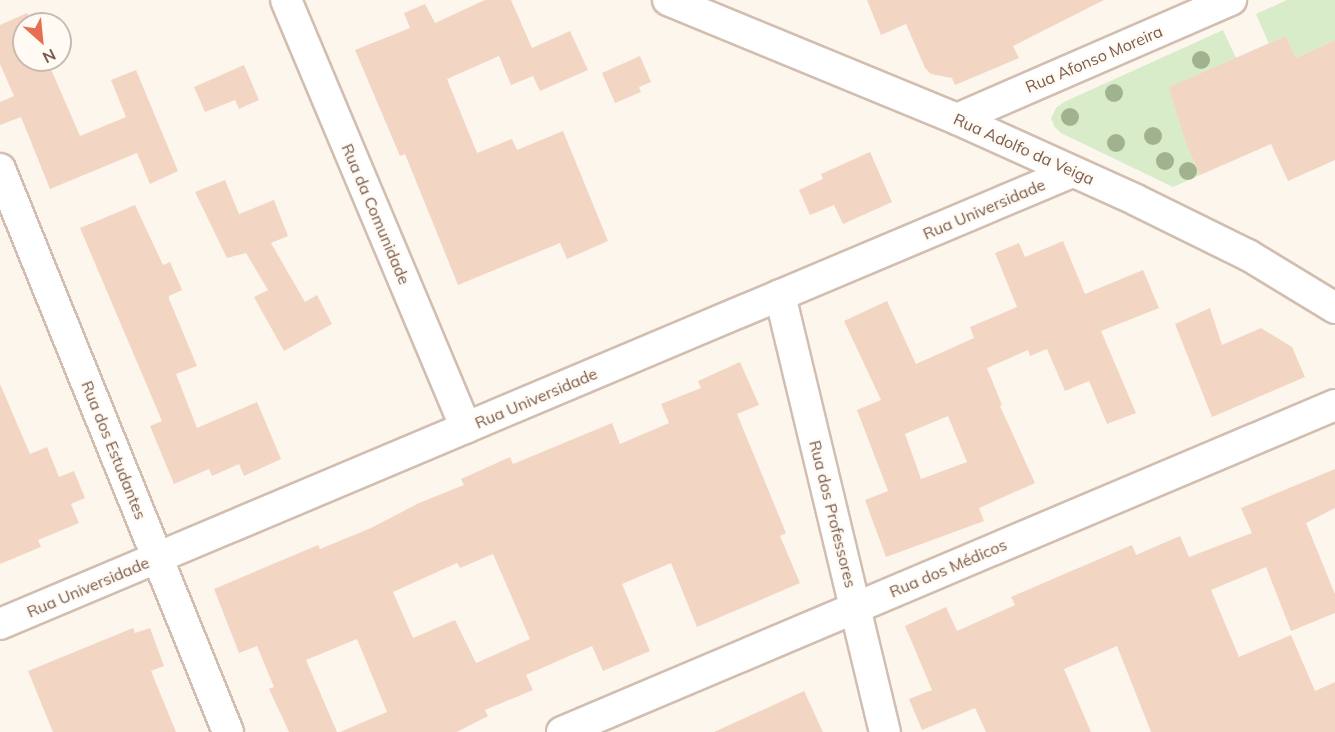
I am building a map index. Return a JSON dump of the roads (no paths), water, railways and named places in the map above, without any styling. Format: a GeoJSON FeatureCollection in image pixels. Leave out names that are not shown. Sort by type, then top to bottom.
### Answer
{"type":"FeatureCollection","features":[{"type":"Feature","properties":{"kind":"street","name":"Rua da Comunidade"},"geometry":{"type":"LineString","coordinates":[[285,0],[466,428]]}},
{"type":"Feature","properties":{"kind":"street","name":"Rua Adolfo da Veiga"},"geometry":{"type":"LineString","coordinates":[[668,0],[957,119],[1072,172],[1248,255],[1335,308]]}},
{"type":"Feature","properties":{"kind":"street","name":"Rua Afonso Moreira"},"geometry":{"type":"LineString","coordinates":[[957,119],[1231,0]]}},
{"type":"Feature","properties":{"kind":"street","name":"Rua dos Estudantes"},"geometry":{"type":"LineString","coordinates":[[0,169],[228,732]]}},
{"type":"Feature","properties":{"kind":"street","name":"Rua Universidade"},"geometry":{"type":"LineString","coordinates":[[0,624],[1072,172]]}},
{"type":"Feature","properties":{"kind":"street","name":"Rua dos Professores"},"geometry":{"type":"LineString","coordinates":[[780,295],[885,732]]}},
{"type":"Feature","properties":{"kind":"street","name":"Rua dos Médicos"},"geometry":{"type":"LineString","coordinates":[[562,732],[1335,405]]}}]}
